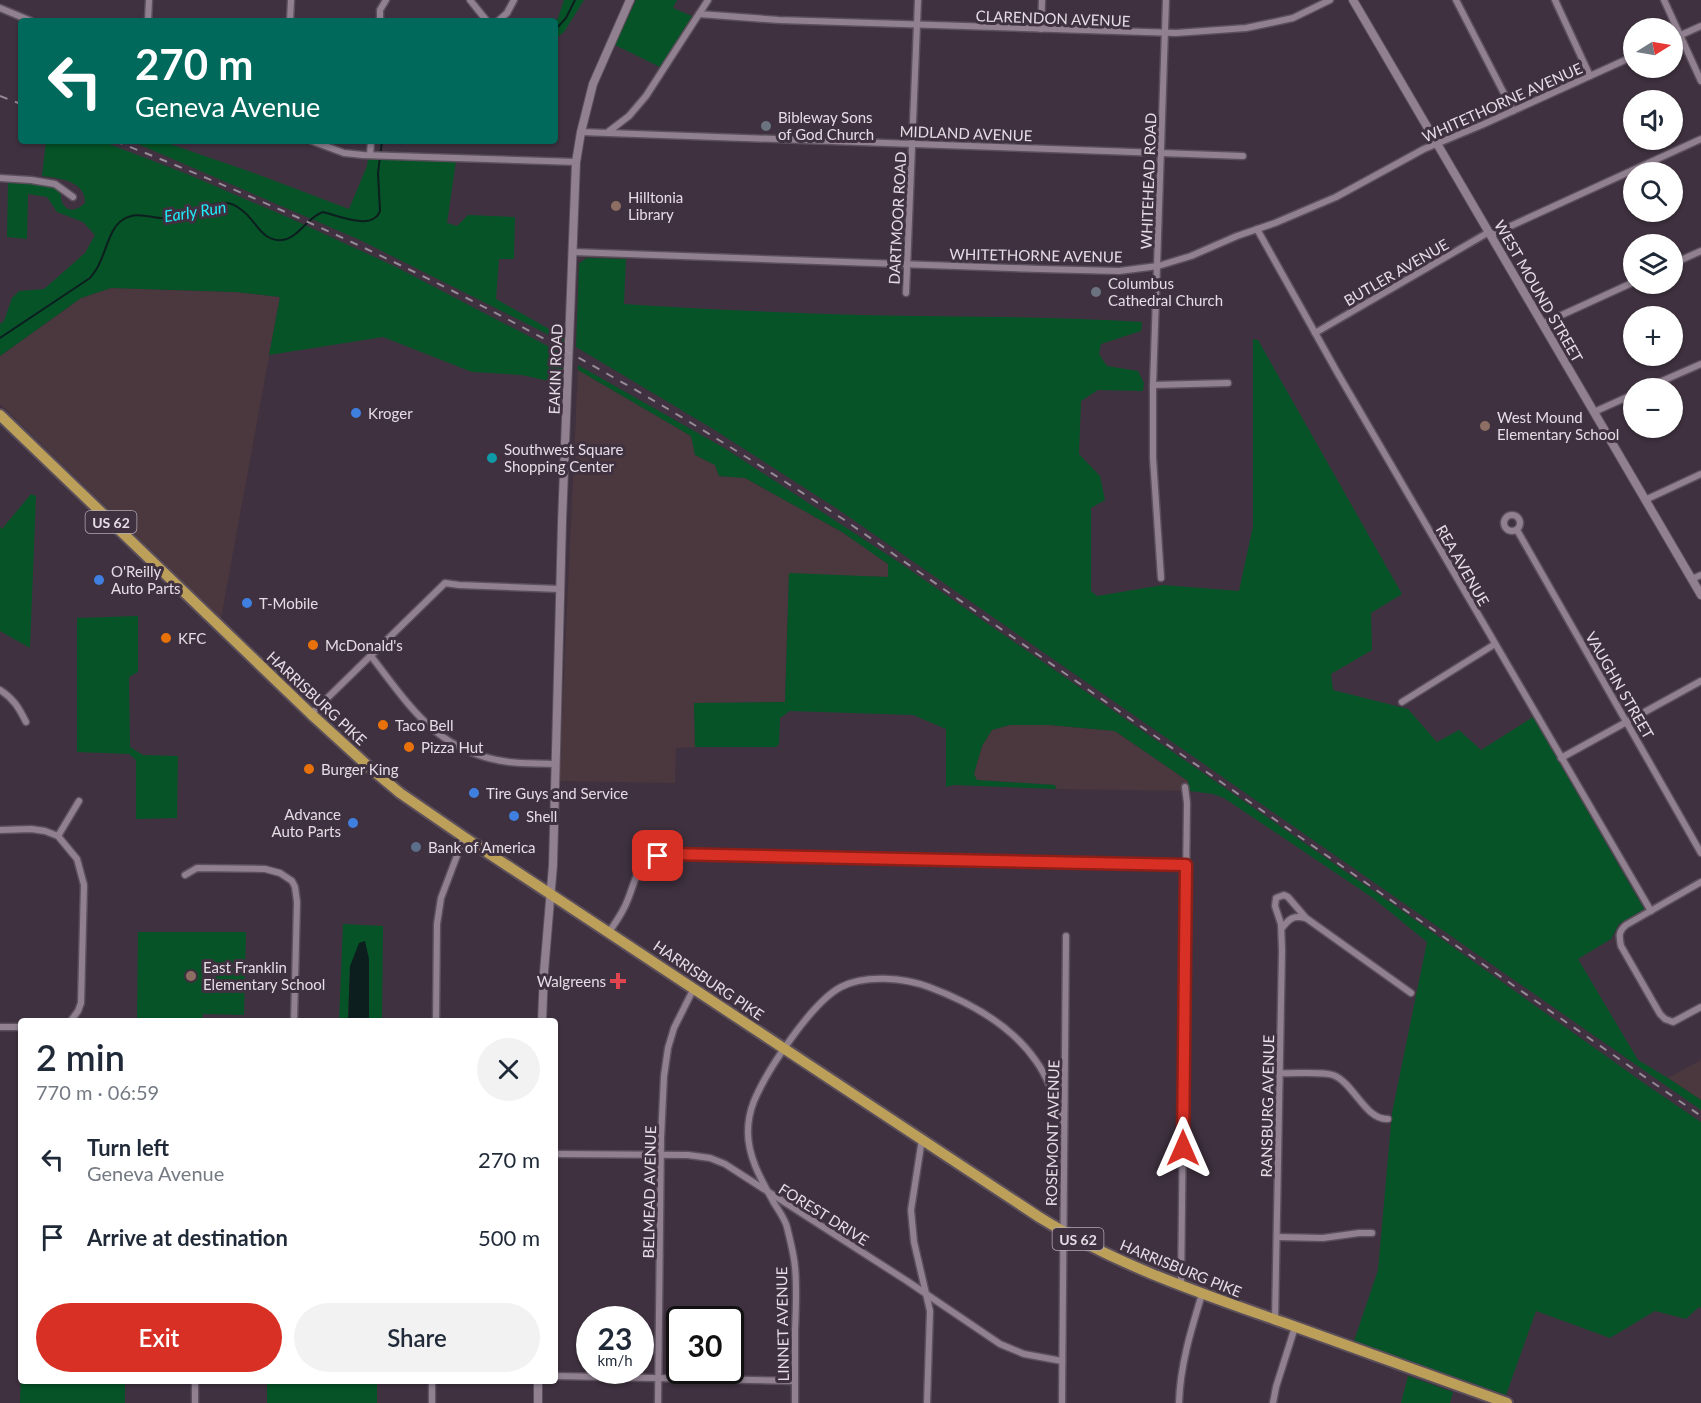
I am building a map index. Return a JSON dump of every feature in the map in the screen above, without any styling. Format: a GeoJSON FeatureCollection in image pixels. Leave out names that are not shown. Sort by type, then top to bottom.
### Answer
{"type":"FeatureCollection","features":[{"type":"Feature","properties":{"kind":"main road","name":"HARRISBURG PIKE"},"geometry":{"type":"LineString","coordinates":[[2,421],[311,714],[400,793],[1062,1231],[1181,1287],[1507,1403]]}},
{"type":"Feature","properties":{"kind":"street"},"geometry":{"type":"LineString","coordinates":[[148,18],[149,0]]}},
{"type":"Feature","properties":{"kind":"street"},"geometry":{"type":"LineString","coordinates":[[290,18],[291,0]]}},
{"type":"Feature","properties":{"kind":"street"},"geometry":{"type":"LineString","coordinates":[[380,18],[380,10],[386,0]]}},
{"type":"Feature","properties":{"kind":"street"},"geometry":{"type":"LineString","coordinates":[[470,0],[485,18]]}},
{"type":"Feature","properties":{"kind":"street"},"geometry":{"type":"LineString","coordinates":[[501,18],[514,0]]}},
{"type":"Feature","properties":{"kind":"street","name":"EAKIN ROAD"},"geometry":{"type":"LineString","coordinates":[[542,1018],[553,865],[560,589],[576,162],[586,107],[596,76],[630,0]]}},
{"type":"Feature","properties":{"kind":"street"},"geometry":{"type":"LineString","coordinates":[[607,132],[629,116],[646,96],[708,0]]}},
{"type":"Feature","properties":{"kind":"street","name":"DARTMOOR ROAD"},"geometry":{"type":"LineString","coordinates":[[906,293],[918,0]]}},
{"type":"Feature","properties":{"kind":"street"},"geometry":{"type":"LineString","coordinates":[[1041,28],[1042,0]]}},
{"type":"Feature","properties":{"kind":"street","name":"WHITEHEAD ROAD"},"geometry":{"type":"LineString","coordinates":[[1161,578],[1153,458],[1153,385],[1166,0]]}},
{"type":"Feature","properties":{"kind":"street","name":"CLARENDON AVENUE"},"geometry":{"type":"LineString","coordinates":[[699,15],[779,20],[1165,33],[1246,28],[1293,18],[1330,0]]}},
{"type":"Feature","properties":{"kind":"street","name":"WEST MOUND STREET"},"geometry":{"type":"LineString","coordinates":[[1353,0],[1701,595]]}},
{"type":"Feature","properties":{"kind":"street"},"geometry":{"type":"LineString","coordinates":[[1456,0],[1514,111]]}},
{"type":"Feature","properties":{"kind":"street"},"geometry":{"type":"LineString","coordinates":[[1555,0],[1590,76]]}},
{"type":"Feature","properties":{"kind":"street"},"geometry":{"type":"LineString","coordinates":[[1664,0],[1672,18]]}},
{"type":"Feature","properties":{"kind":"street"},"geometry":{"type":"LineString","coordinates":[[0,8],[24,18]]}},
{"type":"Feature","properties":{"kind":"street"},"geometry":{"type":"LineString","coordinates":[[1683,34],[1701,26]]}},
{"type":"Feature","properties":{"kind":"street"},"geometry":{"type":"LineString","coordinates":[[1683,42],[1701,81]]}},
{"type":"Feature","properties":{"kind":"street","name":"WHITETHORNE AVENUE"},"geometry":{"type":"LineString","coordinates":[[573,252],[1119,271],[1158,266],[1191,256],[1336,197],[1424,149],[1623,61]]}},
{"type":"Feature","properties":{"kind":"street","name":"MIDLAND AVENUE"},"geometry":{"type":"LineString","coordinates":[[581,132],[1243,156]]}},
{"type":"Feature","properties":{"kind":"street","name":"BUTLER AVENUE"},"geometry":{"type":"LineString","coordinates":[[1315,333],[1490,233],[1701,139]]}},
{"type":"Feature","properties":{"kind":"street"},"geometry":{"type":"LineString","coordinates":[[320,144],[344,153],[576,162]]}},
{"type":"Feature","properties":{"kind":"street"},"geometry":{"type":"LineString","coordinates":[[372,144],[377,155]]}},
{"type":"Feature","properties":{"kind":"street"},"geometry":{"type":"LineString","coordinates":[[0,178],[54,184],[73,197]]}},
{"type":"Feature","properties":{"kind":"street","name":"REA AVENUE"},"geometry":{"type":"LineString","coordinates":[[1257,229],[1315,333],[1651,911]]}},
{"type":"Feature","properties":{"kind":"street"},"geometry":{"type":"LineString","coordinates":[[1683,259],[1701,251]]}},
{"type":"Feature","properties":{"kind":"street"},"geometry":{"type":"LineString","coordinates":[[1542,324],[1623,287]]}},
{"type":"Feature","properties":{"kind":"street"},"geometry":{"type":"LineString","coordinates":[[1669,378],[1701,364]]}},
{"type":"Feature","properties":{"kind":"street"},"geometry":{"type":"LineString","coordinates":[[1153,385],[1228,383]]}},
{"type":"Feature","properties":{"kind":"street"},"geometry":{"type":"LineString","coordinates":[[1594,412],[1623,399]]}},
{"type":"Feature","properties":{"kind":"street"},"geometry":{"type":"LineString","coordinates":[[1645,500],[1701,474]]}},
{"type":"Feature","properties":{"kind":"street","name":"VAUGHN STREET"},"geometry":{"type":"LineString","coordinates":[[1517,530],[1701,853]]}},
{"type":"Feature","properties":{"kind":"street"},"geometry":{"type":"LineString","coordinates":[[1692,579],[1701,575]]}},
{"type":"Feature","properties":{"kind":"street"},"geometry":{"type":"LineString","coordinates":[[311,714],[445,583],[560,589]]}},
{"type":"Feature","properties":{"kind":"street"},"geometry":{"type":"LineString","coordinates":[[1402,702],[1495,644]]}},
{"type":"Feature","properties":{"kind":"street"},"geometry":{"type":"LineString","coordinates":[[371,656],[420,719],[456,746],[475,754],[508,762],[555,764]]}},
{"type":"Feature","properties":{"kind":"street"},"geometry":{"type":"LineString","coordinates":[[1561,758],[1701,681]]}},
{"type":"Feature","properties":{"kind":"street"},"geometry":{"type":"LineString","coordinates":[[0,690],[18,705],[26,722]]}},
{"type":"Feature","properties":{"kind":"street"},"geometry":{"type":"LineString","coordinates":[[1181,1287],[1187,803],[1185,787]]}},
{"type":"Feature","properties":{"kind":"street"},"geometry":{"type":"LineString","coordinates":[[58,836],[79,801]]}},
{"type":"Feature","properties":{"kind":"street"},"geometry":{"type":"LineString","coordinates":[[0,830],[45,831],[58,836],[77,859],[84,885],[81,1003],[73,1018]]}},
{"type":"Feature","properties":{"kind":"street"},"geometry":{"type":"LineString","coordinates":[[436,1018],[437,924],[441,898],[464,837]]}},
{"type":"Feature","properties":{"kind":"street"},"geometry":{"type":"LineString","coordinates":[[609,932],[627,902],[642,865],[652,858],[664,855],[1186,865]]}},
{"type":"Feature","properties":{"kind":"street"},"geometry":{"type":"LineString","coordinates":[[185,875],[197,868],[265,869],[280,873],[294,884],[297,902],[294,1018]]}},
{"type":"Feature","properties":{"kind":"street"},"geometry":{"type":"LineString","coordinates":[[294,884],[300,877]]}},
{"type":"Feature","properties":{"kind":"street"},"geometry":{"type":"LineString","coordinates":[[1701,882],[1626,925],[1618,936],[1621,946],[1665,1019],[1673,1022],[1701,1007]]}},
{"type":"Feature","properties":{"kind":"street","name":"RANSBURG AVENUE"},"geometry":{"type":"LineString","coordinates":[[1275,1320],[1281,1073],[1281,929],[1275,902],[1280,896],[1288,897],[1306,918]]}},
{"type":"Feature","properties":{"kind":"street"},"geometry":{"type":"LineString","coordinates":[[1281,929],[1288,920],[1296,916],[1306,918],[1411,993]]}},
{"type":"Feature","properties":{"kind":"street","name":"ROSEMONT AVENUE"},"geometry":{"type":"LineString","coordinates":[[1062,1403],[1066,936]]}},
{"type":"Feature","properties":{"kind":"street","name":"LINNET AVENUE"},"geometry":{"type":"LineString","coordinates":[[795,1403],[795,1265],[786,1224],[750,1152],[748,1122],[754,1101],[784,1048],[818,1006],[841,987],[858,981],[887,978],[914,982],[946,993],[984,1014],[1022,1043],[1037,1061],[1064,1123]]}},
{"type":"Feature","properties":{"kind":"street","name":"BELMEAD AVENUE"},"geometry":{"type":"LineString","coordinates":[[658,1403],[660,1154],[664,1076],[674,1028],[694,988]]}},
{"type":"Feature","properties":{"kind":"street"},"geometry":{"type":"LineString","coordinates":[[0,1027],[18,1027]]}},
{"type":"Feature","properties":{"kind":"street"},"geometry":{"type":"LineString","coordinates":[[1281,1073],[1333,1076],[1347,1084],[1367,1108],[1383,1119],[1388,1119]]}},
{"type":"Feature","properties":{"kind":"street"},"geometry":{"type":"LineString","coordinates":[[922,1139],[911,1210],[914,1242],[930,1311],[927,1403]]}},
{"type":"Feature","properties":{"kind":"street","name":"FOREST DRIVE"},"geometry":{"type":"LineString","coordinates":[[558,1154],[660,1154],[710,1158],[732,1168],[1000,1344],[1024,1354],[1062,1361]]}},
{"type":"Feature","properties":{"kind":"street"},"geometry":{"type":"LineString","coordinates":[[1277,1237],[1323,1238],[1372,1233]]}},
{"type":"Feature","properties":{"kind":"street"},"geometry":{"type":"LineString","coordinates":[[1179,1403],[1187,1345],[1202,1294]]}},
{"type":"Feature","properties":{"kind":"street"},"geometry":{"type":"LineString","coordinates":[[1273,1403],[1295,1327]]}},
{"type":"Feature","properties":{"kind":"street"},"geometry":{"type":"LineString","coordinates":[[558,1376],[795,1381]]}},
{"type":"Feature","properties":{"kind":"street"},"geometry":{"type":"LineString","coordinates":[[195,1384],[195,1403]]}},
{"type":"Feature","properties":{"kind":"street"},"geometry":{"type":"LineString","coordinates":[[432,1384],[432,1403]]}},
{"type":"Feature","properties":{"kind":"street"},"geometry":{"type":"LineString","coordinates":[[538,1384],[538,1403]]}},
{"type":"Feature","properties":{"kind":"shaded area"},"geometry":{"type":"Polygon","coordinates":[[[111,288],[236,292],[280,297],[221,618],[0,404],[0,356],[81,298],[111,288]]]}},
{"type":"Feature","properties":{"kind":"shaded area"},"geometry":{"type":"Polygon","coordinates":[[[578,370],[691,436],[695,455],[715,465],[719,476],[745,478],[842,532],[888,564],[889,567],[888,577],[789,574],[785,702],[694,703],[695,747],[676,748],[675,783],[559,781],[578,370]]]}},
{"type":"Feature","properties":{"kind":"shaded area"},"geometry":{"type":"Polygon","coordinates":[[[1010,725],[1050,725],[1115,731],[1188,781],[1190,791],[1056,789],[1055,785],[977,780],[974,774],[982,746],[992,730],[1010,725]]]}},
{"type":"Feature","properties":{"kind":"shaded area"},"geometry":{"type":"Polygon","coordinates":[[[365,941],[369,959],[369,1018],[348,1018],[350,966],[359,943],[365,941]]]}},
{"type":"Feature","properties":{"kind":"shaded area"},"geometry":{"type":"Polygon","coordinates":[[[1701,1060],[1701,1100],[1668,1078],[1701,1060]]]}},
{"type":"Feature","properties":{"kind":"green space"},"geometry":{"type":"Polygon","coordinates":[[[564,0],[584,0],[564,32],[558,37],[558,18],[564,0]]]}},
{"type":"Feature","properties":{"kind":"green space"},"geometry":{"type":"Polygon","coordinates":[[[636,0],[677,0],[673,8],[692,16],[660,67],[615,45],[636,0]]]}},
{"type":"Feature","properties":{"kind":"green space"},"geometry":{"type":"Polygon","coordinates":[[[46,144],[109,144],[187,174],[396,267],[563,354],[562,384],[522,375],[472,372],[383,337],[269,355],[280,297],[236,292],[111,288],[81,298],[0,356],[0,324],[4,321],[12,298],[19,291],[44,289],[85,253],[95,235],[83,222],[57,212],[47,197],[28,194],[27,239],[7,237],[8,183],[53,187],[60,193],[64,206],[70,209],[76,209],[85,203],[81,190],[76,185],[42,176],[46,144]]]}},
{"type":"Feature","properties":{"kind":"green space"},"geometry":{"type":"Polygon","coordinates":[[[138,144],[170,144],[349,209],[368,159],[456,161],[447,223],[457,226],[468,215],[515,217],[514,259],[499,259],[496,299],[565,338],[565,343],[360,240],[138,144]]]}},
{"type":"Feature","properties":{"kind":"green space"},"geometry":{"type":"Polygon","coordinates":[[[587,258],[626,259],[624,304],[801,313],[1142,322],[1141,331],[1101,344],[1099,354],[1107,366],[1138,371],[1144,383],[1143,391],[1098,390],[1081,401],[1079,454],[1100,476],[1105,500],[1091,508],[1091,591],[1097,596],[1163,585],[1239,591],[1253,526],[1253,339],[1258,340],[1402,594],[1371,613],[1372,650],[1331,674],[1333,690],[1408,709],[1437,742],[1459,730],[1481,750],[1533,717],[1644,909],[1619,924],[1611,939],[1578,959],[1638,1060],[1701,1100],[1701,1110],[839,510],[713,429],[576,347],[579,263],[587,258]]]}},
{"type":"Feature","properties":{"kind":"green space"},"geometry":{"type":"Polygon","coordinates":[[[578,365],[726,449],[900,563],[1401,910],[1701,1122],[1701,1308],[1699,1307],[1686,1319],[1655,1311],[1610,1338],[1536,1311],[1506,1395],[1354,1341],[1378,1270],[1392,1113],[1427,942],[1373,898],[1224,798],[1190,791],[1188,781],[1115,731],[1050,725],[1010,725],[992,730],[982,746],[974,774],[977,780],[1055,785],[1056,789],[954,785],[946,787],[946,729],[913,715],[790,711],[780,718],[779,744],[776,747],[695,747],[694,703],[785,702],[789,573],[888,577],[888,564],[842,532],[745,478],[719,476],[715,465],[695,455],[691,436],[578,370],[578,365]]]}},
{"type":"Feature","properties":{"kind":"green space"},"geometry":{"type":"Polygon","coordinates":[[[31,494],[36,496],[30,648],[0,631],[0,527],[2,529],[31,494]]]}},
{"type":"Feature","properties":{"kind":"green space"},"geometry":{"type":"Polygon","coordinates":[[[138,616],[138,672],[129,677],[130,747],[143,755],[178,756],[177,818],[136,819],[136,760],[129,754],[77,752],[77,618],[138,616]]]}},
{"type":"Feature","properties":{"kind":"green space"},"geometry":{"type":"Polygon","coordinates":[[[343,924],[383,926],[382,1018],[369,1018],[369,959],[350,966],[348,1018],[339,1018],[343,924]]]}},
{"type":"Feature","properties":{"kind":"green space","name":"East Franklin Elementary School"},"geometry":{"type":"Polygon","coordinates":[[[138,932],[246,932],[244,1015],[203,1014],[202,1018],[137,1018],[138,932]]]}},
{"type":"Feature","properties":{"kind":"green space"},"geometry":{"type":"Polygon","coordinates":[[[1408,1376],[1453,1392],[1450,1403],[1401,1403],[1408,1376]]]}},
{"type":"Feature","properties":{"kind":"green space"},"geometry":{"type":"Polygon","coordinates":[[[21,1384],[125,1384],[125,1403],[20,1403],[21,1384]]]}},
{"type":"Feature","properties":{"kind":"green space"},"geometry":{"type":"Polygon","coordinates":[[[267,1384],[377,1384],[377,1403],[267,1403],[267,1384]]]}},
{"type":"Feature","properties":{"kind":"waterway","name":"Early Run"},"geometry":{"type":"LineString","coordinates":[[558,27],[566,18],[575,0]]}},
{"type":"Feature","properties":{"kind":"waterway","name":"Early Run"},"geometry":{"type":"LineString","coordinates":[[0,338],[90,278],[98,266],[115,227],[130,216],[169,218],[208,205],[228,203],[243,211],[264,234],[275,240],[288,238],[323,212],[355,221],[370,220],[376,217],[380,211],[378,173],[382,144]]}},
{"type":"Feature","properties":{"kind":"railway"},"geometry":{"type":"LineString","coordinates":[[0,96],[18,103]]}},
{"type":"Feature","properties":{"kind":"railway"},"geometry":{"type":"LineString","coordinates":[[122,144],[242,193],[429,279],[551,343],[700,428],[843,519],[1701,1116]]}},
{"type":"Feature","properties":{"kind":"place","name":"Bibleway Sons of God Church"},"geometry":{"type":"Point","coordinates":[766,126]}},
{"type":"Feature","properties":{"kind":"place","name":"Hilltonia Library"},"geometry":{"type":"Point","coordinates":[616,206]}},
{"type":"Feature","properties":{"kind":"place","name":"Columbus Cathedral Church"},"geometry":{"type":"Point","coordinates":[1096,292]}},
{"type":"Feature","properties":{"kind":"place","name":"Kroger"},"geometry":{"type":"Point","coordinates":[356,413]}},
{"type":"Feature","properties":{"kind":"place","name":"West Mound Elementary School"},"geometry":{"type":"Point","coordinates":[1485,426]}},
{"type":"Feature","properties":{"kind":"place","name":"Southwest Square Shopping Center"},"geometry":{"type":"Point","coordinates":[492,458]}},
{"type":"Feature","properties":{"kind":"place","name":"O'Reilly Auto Parts"},"geometry":{"type":"Point","coordinates":[99,580]}},
{"type":"Feature","properties":{"kind":"place","name":"T-Mobile"},"geometry":{"type":"Point","coordinates":[247,603]}},
{"type":"Feature","properties":{"kind":"place","name":"KFC"},"geometry":{"type":"Point","coordinates":[166,638]}},
{"type":"Feature","properties":{"kind":"place","name":"McDonald's"},"geometry":{"type":"Point","coordinates":[313,645]}},
{"type":"Feature","properties":{"kind":"place","name":"Taco Bell"},"geometry":{"type":"Point","coordinates":[383,725]}},
{"type":"Feature","properties":{"kind":"place","name":"Pizza Hut"},"geometry":{"type":"Point","coordinates":[409,747]}},
{"type":"Feature","properties":{"kind":"place","name":"Burger King"},"geometry":{"type":"Point","coordinates":[309,769]}},
{"type":"Feature","properties":{"kind":"place","name":"Tire Guys and Service"},"geometry":{"type":"Point","coordinates":[474,793]}},
{"type":"Feature","properties":{"kind":"place","name":"Shell"},"geometry":{"type":"Point","coordinates":[514,816]}},
{"type":"Feature","properties":{"kind":"place","name":"Advance Auto Parts"},"geometry":{"type":"Point","coordinates":[353,823]}},
{"type":"Feature","properties":{"kind":"place","name":"Bank of America"},"geometry":{"type":"Point","coordinates":[416,847]}},
{"type":"Feature","properties":{"kind":"place","name":"East Franklin Elementary School"},"geometry":{"type":"Point","coordinates":[191,976]}},
{"type":"Feature","properties":{"kind":"place","name":"Walgreens"},"geometry":{"type":"Point","coordinates":[618,981]}},
{"type":"Feature","properties":{"kind":"route"},"geometry":{"type":"LineString","coordinates":[[658,856],[669,854],[1186,865],[1183,1148]]}}]}
